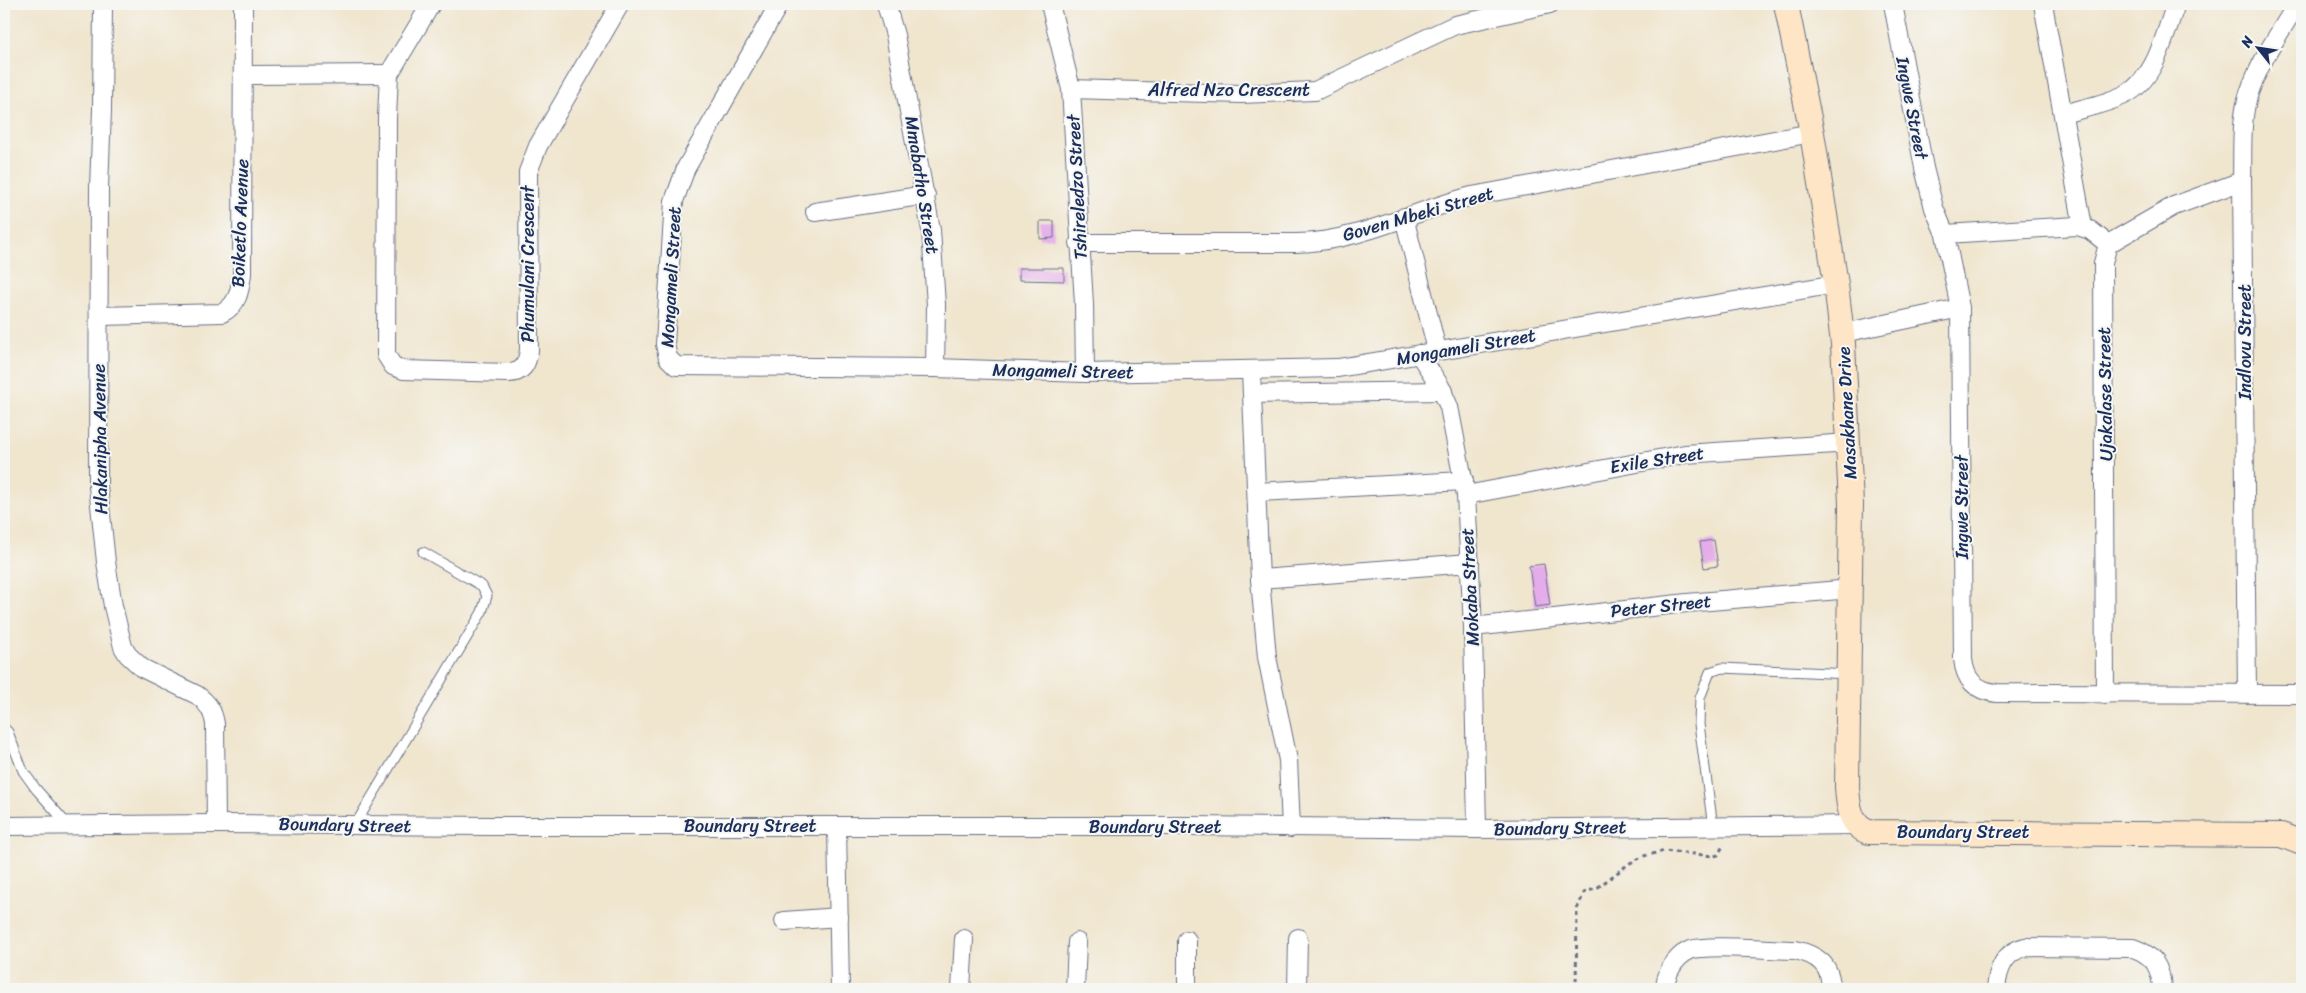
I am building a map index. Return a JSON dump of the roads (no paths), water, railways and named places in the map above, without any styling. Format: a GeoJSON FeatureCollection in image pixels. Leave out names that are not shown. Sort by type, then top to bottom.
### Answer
{"type":"FeatureCollection","features":[{"type":"Feature","properties":{"kind":"street","name":"Hlakanipha Avenue"},"geometry":{"type":"LineString","coordinates":[[103,4],[102,110],[98,188],[100,316],[98,486],[101,525],[113,606],[123,647],[142,668],[197,695],[205,701],[212,711],[215,724],[216,824]]}},
{"type":"Feature","properties":{"kind":"street","name":"Boiketlo Avenue"},"geometry":{"type":"LineString","coordinates":[[100,316],[214,314],[227,310],[235,302],[242,274],[243,4]]}},
{"type":"Feature","properties":{"kind":"street","name":"Phumulani Crescent"},"geometry":{"type":"LineString","coordinates":[[431,4],[389,74],[385,337],[387,359],[393,366],[404,370],[518,372],[526,364],[529,350],[528,172],[538,146],[620,4]]}},
{"type":"Feature","properties":{"kind":"street","name":"Mongameli Street"},"geometry":{"type":"LineString","coordinates":[[779,4],[678,185],[674,201],[665,336],[668,358],[676,366],[935,368],[1085,373],[1338,368],[1437,350],[1611,324],[1836,284]]}},
{"type":"Feature","properties":{"kind":"street","name":"Mmabatho Street"},"geometry":{"type":"LineString","coordinates":[[886,4],[895,35],[926,195],[934,262],[935,368]]}},
{"type":"Feature","properties":{"kind":"street","name":"Tshireledzo Street"},"geometry":{"type":"LineString","coordinates":[[1050,4],[1071,89],[1084,304],[1085,373]]}},
{"type":"Feature","properties":{"kind":"street","name":"Alfred Nzo Crescent"},"geometry":{"type":"LineString","coordinates":[[1071,89],[1241,94],[1315,91],[1352,76],[1449,27],[1466,21],[1550,4]]}},
{"type":"Feature","properties":{"kind":"street","name":"Masakhane Drive"},"geometry":{"type":"LineString","coordinates":[[1786,4],[1812,132],[1842,333],[1849,444],[1851,589],[1847,787],[1850,811],[1857,825]]}},
{"type":"Feature","properties":{"kind":"street","name":"Ingwe Street"},"geometry":{"type":"LineString","coordinates":[[1892,4],[1924,168],[1934,208],[1945,234],[1960,308],[1962,659],[1966,675],[1980,689],[1991,693],[2302,694]]}},
{"type":"Feature","properties":{"kind":"street"},"geometry":{"type":"LineString","coordinates":[[2043,4],[2083,227]]}},
{"type":"Feature","properties":{"kind":"street"},"geometry":{"type":"LineString","coordinates":[[2063,114],[2115,98],[2136,88],[2153,64],[2176,4]]}},
{"type":"Feature","properties":{"kind":"street","name":"Indlovu Street"},"geometry":{"type":"LineString","coordinates":[[2247,693],[2242,181],[2244,116],[2249,93],[2259,70],[2297,4]]}},
{"type":"Feature","properties":{"kind":"street"},"geometry":{"type":"LineString","coordinates":[[244,76],[389,74]]}},
{"type":"Feature","properties":{"kind":"street","name":"Goven Mbeki Street"},"geometry":{"type":"LineString","coordinates":[[1079,242],[1308,242],[1368,231],[1404,217],[1472,196],[1812,132]]}},
{"type":"Feature","properties":{"kind":"street"},"geometry":{"type":"LineString","coordinates":[[1945,234],[2068,226],[2083,227],[2108,244],[2174,206],[2242,181]]}},
{"type":"Feature","properties":{"kind":"street"},"geometry":{"type":"LineString","coordinates":[[815,212],[926,195]]}},
{"type":"Feature","properties":{"kind":"street"},"geometry":{"type":"LineString","coordinates":[[1404,217],[1437,350]]}},
{"type":"Feature","properties":{"kind":"street","name":"Ujakalase Street"},"geometry":{"type":"LineString","coordinates":[[2105,694],[2104,263],[2108,244]]}},
{"type":"Feature","properties":{"kind":"street"},"geometry":{"type":"LineString","coordinates":[[1842,333],[1960,308]]}},
{"type":"Feature","properties":{"kind":"street","name":"Mokaba Street"},"geometry":{"type":"LineString","coordinates":[[1419,354],[1444,392],[1449,407],[1465,488],[1473,627],[1477,829]]}},
{"type":"Feature","properties":{"kind":"street"},"geometry":{"type":"LineString","coordinates":[[1251,371],[1260,579],[1267,657],[1288,760],[1291,828]]}},
{"type":"Feature","properties":{"kind":"street"},"geometry":{"type":"LineString","coordinates":[[1252,394],[1444,392]]}},
{"type":"Feature","properties":{"kind":"street","name":"Exile Street"},"geometry":{"type":"LineString","coordinates":[[1257,492],[1465,488],[1691,453],[1849,444]]}},
{"type":"Feature","properties":{"kind":"street"},"geometry":{"type":"LineString","coordinates":[[1260,579],[1470,563]]}},
{"type":"Feature","properties":{"kind":"street","name":"Peter Street"},"geometry":{"type":"LineString","coordinates":[[1473,627],[1686,603],[1851,589]]}},
{"type":"Feature","properties":{"kind":"street","name":"Boundary Street"},"geometry":{"type":"LineString","coordinates":[[4,826],[216,824],[1477,829],[1857,825],[1869,832],[2281,835],[2302,843]]}},
{"type":"Feature","properties":{"kind":"street"},"geometry":{"type":"LineString","coordinates":[[837,826],[840,989]]}},
{"type":"Feature","properties":{"kind":"street"},"geometry":{"type":"LineString","coordinates":[[784,921],[839,917]]}},
{"type":"Feature","properties":{"kind":"street"},"geometry":{"type":"LineString","coordinates":[[1297,989],[1298,938]]}},
{"type":"Feature","properties":{"kind":"street"},"geometry":{"type":"LineString","coordinates":[[961,989],[964,939]]}},
{"type":"Feature","properties":{"kind":"street"},"geometry":{"type":"LineString","coordinates":[[1187,940],[1187,989]]}},
{"type":"Feature","properties":{"kind":"street"},"geometry":{"type":"LineString","coordinates":[[1075,989],[1077,942]]}},
{"type":"Feature","properties":{"kind":"street"},"geometry":{"type":"LineString","coordinates":[[1996,989],[1998,973],[2010,953],[2016,950],[2035,947],[2133,948],[2151,957],[2156,964],[2162,975],[2162,989]]}},
{"type":"Feature","properties":{"kind":"street"},"geometry":{"type":"LineString","coordinates":[[1665,989],[1670,970],[1677,960],[1686,952],[1702,948],[1806,952],[1818,957],[1827,967],[1831,989]]}},
{"type":"Feature","properties":{"kind":"lane"},"geometry":{"type":"LineString","coordinates":[[354,825],[482,612],[488,596],[482,586],[424,552]]}},
{"type":"Feature","properties":{"kind":"lane"},"geometry":{"type":"LineString","coordinates":[[1720,827],[1699,724],[1700,698],[1710,672],[1722,668],[1849,674]]}},
{"type":"Feature","properties":{"kind":"lane"},"geometry":{"type":"LineString","coordinates":[[4,728],[8,732],[23,771],[36,789],[68,825]]}}]}
